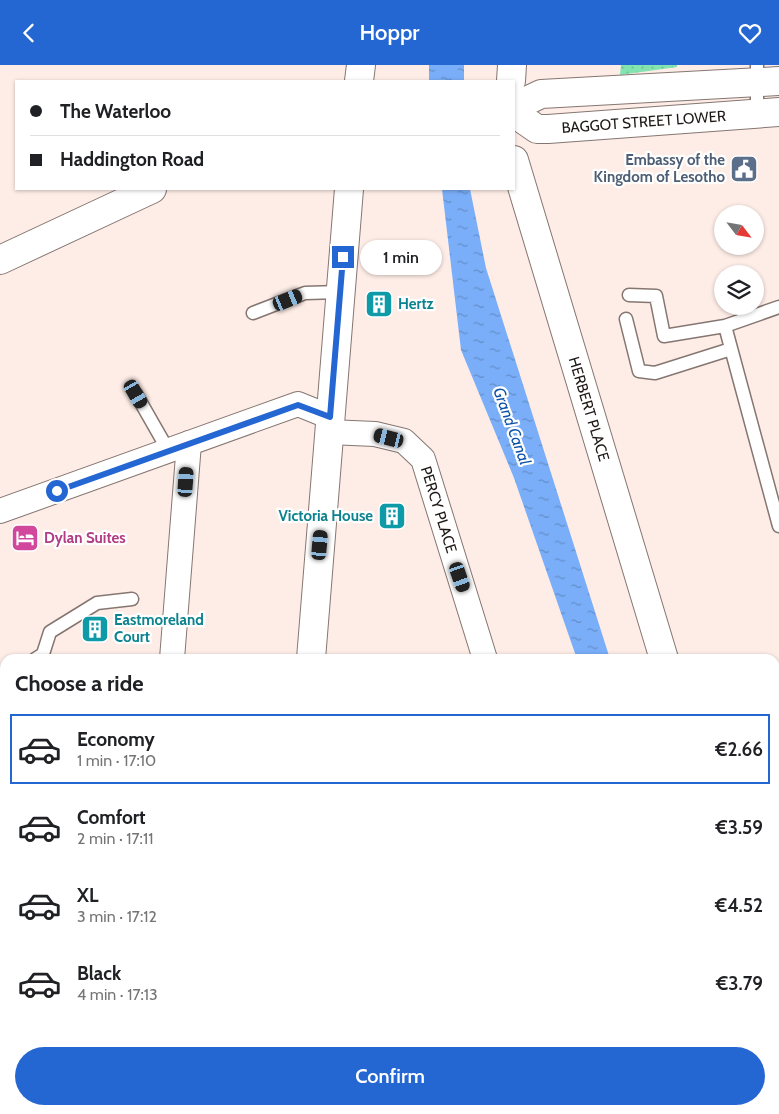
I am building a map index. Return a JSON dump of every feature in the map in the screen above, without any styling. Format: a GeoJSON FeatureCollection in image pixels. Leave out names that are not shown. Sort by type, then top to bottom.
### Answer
{"type":"FeatureCollection","features":[{"type":"Feature","properties":{"kind":"main road"},"geometry":{"type":"LineString","coordinates":[[359,80],[361,65]]}},
{"type":"Feature","properties":{"kind":"main road"},"geometry":{"type":"LineString","coordinates":[[511,80],[512,65]]}},
{"type":"Feature","properties":{"kind":"main road"},"geometry":{"type":"LineString","coordinates":[[515,107],[541,94],[764,76]]}},
{"type":"Feature","properties":{"kind":"main road","name":"BAGGOT STREET LOWER"},"geometry":{"type":"LineString","coordinates":[[515,114],[537,129],[548,129],[768,113]]}},
{"type":"Feature","properties":{"kind":"main road","name":"HERBERT PLACE"},"geometry":{"type":"LineString","coordinates":[[515,163],[662,654]]}},
{"type":"Feature","properties":{"kind":"main road"},"geometry":{"type":"LineString","coordinates":[[0,260],[150,190]]}},
{"type":"Feature","properties":{"kind":"main road"},"geometry":{"type":"LineString","coordinates":[[311,654],[349,190]]}},
{"type":"Feature","properties":{"kind":"street","name":"PERCY PLACE"},"geometry":{"type":"LineString","coordinates":[[0,511],[298,405],[330,424],[404,441],[423,459],[483,654]]}},
{"type":"Feature","properties":{"kind":"street"},"geometry":{"type":"LineString","coordinates":[[172,654],[179,446]]}},
{"type":"Feature","properties":{"kind":"lane"},"geometry":{"type":"LineString","coordinates":[[764,76],[768,113]]}},
{"type":"Feature","properties":{"kind":"lane"},"geometry":{"type":"LineString","coordinates":[[253,313],[305,293],[340,292]]}},
{"type":"Feature","properties":{"kind":"lane"},"geometry":{"type":"LineString","coordinates":[[630,295],[656,296],[664,336],[725,326],[779,307]]}},
{"type":"Feature","properties":{"kind":"lane"},"geometry":{"type":"LineString","coordinates":[[626,319],[639,371],[655,373],[732,349]]}},
{"type":"Feature","properties":{"kind":"lane"},"geometry":{"type":"LineString","coordinates":[[725,326],[779,526]]}},
{"type":"Feature","properties":{"kind":"lane"},"geometry":{"type":"LineString","coordinates":[[136,394],[179,446]]}},
{"type":"Feature","properties":{"kind":"lane"},"geometry":{"type":"LineString","coordinates":[[43,654],[50,632],[96,603],[132,599]]}},
{"type":"Feature","properties":{"kind":"green space"},"geometry":{"type":"Polygon","coordinates":[[[621,65],[677,65],[677,67],[620,75],[621,65]]]}},
{"type":"Feature","properties":{"kind":"water"},"geometry":{"type":"Polygon","coordinates":[[[429,65],[464,65],[464,80],[429,80],[429,65]]]}},
{"type":"Feature","properties":{"kind":"water","name":"Grand Canal"},"geometry":{"type":"Polygon","coordinates":[[[442,190],[470,190],[486,268],[608,654],[575,654],[514,478],[461,350],[442,190]]]}},
{"type":"Feature","properties":{"kind":"place","name":"Embassy of the Kingdom of Lesotho"},"geometry":{"type":"Point","coordinates":[744,169]}},
{"type":"Feature","properties":{"kind":"place","name":"Hertz"},"geometry":{"type":"Point","coordinates":[379,304]}},
{"type":"Feature","properties":{"kind":"place","name":"Victoria House"},"geometry":{"type":"Point","coordinates":[392,516]}},
{"type":"Feature","properties":{"kind":"place","name":"Dylan Suites"},"geometry":{"type":"Point","coordinates":[25,538]}},
{"type":"Feature","properties":{"kind":"place","name":"Eastmoreland Court"},"geometry":{"type":"Point","coordinates":[95,629]}},
{"type":"Feature","properties":{"kind":"route"},"geometry":{"type":"LineString","coordinates":[[57,491],[256,418],[298,405],[330,417],[343,257]]}}]}
